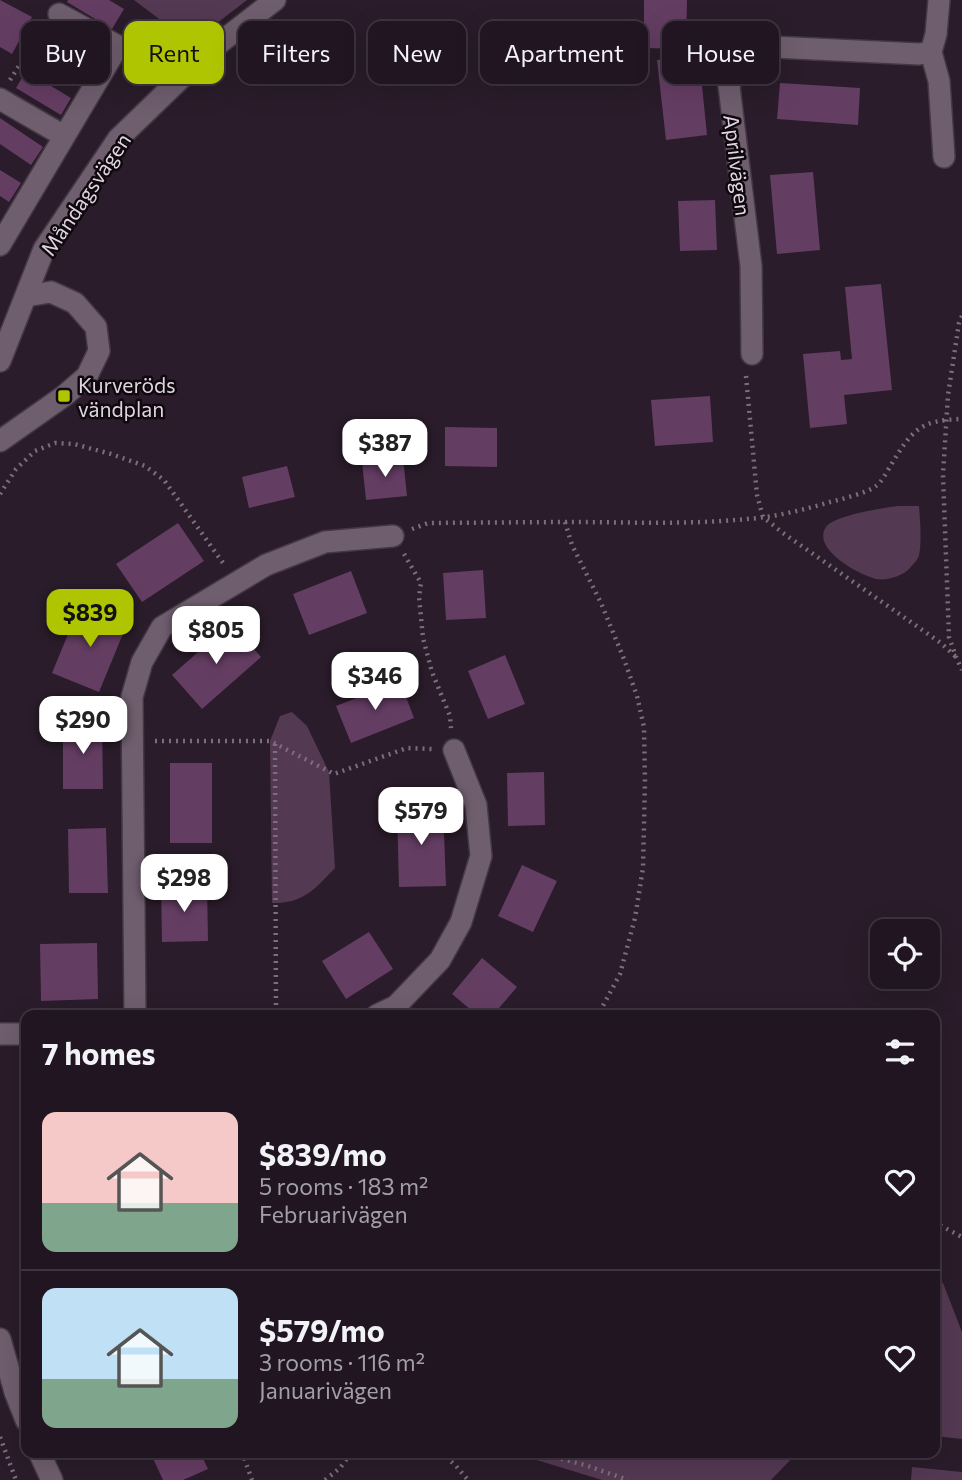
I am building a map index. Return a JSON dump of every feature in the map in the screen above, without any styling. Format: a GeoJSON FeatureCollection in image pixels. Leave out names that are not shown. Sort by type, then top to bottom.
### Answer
{"type":"FeatureCollection","features":[{"type":"Feature","properties":{"kind":"street","name":"Måndagsvägen"},"geometry":{"type":"LineString","coordinates":[[0,362],[44,249],[118,139],[208,52],[275,0]]}},
{"type":"Feature","properties":{"kind":"street"},"geometry":{"type":"LineString","coordinates":[[939,0],[936,34],[931,52],[939,81],[944,157]]}},
{"type":"Feature","properties":{"kind":"street"},"geometry":{"type":"LineString","coordinates":[[0,244],[7,217],[64,136],[117,46],[53,18]]}},
{"type":"Feature","properties":{"kind":"street","name":"Aprilvägen"},"geometry":{"type":"LineString","coordinates":[[752,354],[751,266],[729,86],[741,55],[773,47],[919,54],[931,52]]}},
{"type":"Feature","properties":{"kind":"street"},"geometry":{"type":"LineString","coordinates":[[0,99],[64,136]]}},
{"type":"Feature","properties":{"kind":"street"},"geometry":{"type":"LineString","coordinates":[[0,441],[64,396],[87,376],[99,351],[96,327],[75,303],[51,292],[26,296]]}},
{"type":"Feature","properties":{"kind":"street"},"geometry":{"type":"LineString","coordinates":[[135,1010],[132,697],[142,662],[162,627],[266,565],[325,542],[393,536]]}},
{"type":"Feature","properties":{"kind":"street"},"geometry":{"type":"LineString","coordinates":[[388,1010],[396,1006],[440,960],[461,922],[481,856],[476,805],[454,750]]}},
{"type":"Feature","properties":{"kind":"street"},"geometry":{"type":"LineString","coordinates":[[0,1034],[21,1034]]}},
{"type":"Feature","properties":{"kind":"street"},"geometry":{"type":"LineString","coordinates":[[0,1339],[21,1407]]}},
{"type":"Feature","properties":{"kind":"street"},"geometry":{"type":"LineString","coordinates":[[43,1458],[52,1480]]}},
{"type":"Feature","properties":{"kind":"path"},"geometry":{"type":"LineString","coordinates":[[0,99],[53,18]]}},
{"type":"Feature","properties":{"kind":"path"},"geometry":{"type":"LineString","coordinates":[[962,316],[948,395],[943,475],[950,637],[962,670]]}},
{"type":"Feature","properties":{"kind":"path"},"geometry":{"type":"LineString","coordinates":[[752,354],[745,379],[757,495],[764,517],[941,643],[956,657]]}},
{"type":"Feature","properties":{"kind":"path"},"geometry":{"type":"LineString","coordinates":[[133,741],[271,741],[334,774],[407,748],[454,750],[450,716],[432,672],[423,638],[419,597],[421,583],[393,536],[428,523],[702,522],[794,512],[877,486],[906,440],[920,427],[946,419],[962,419]]}},
{"type":"Feature","properties":{"kind":"path"},"geometry":{"type":"LineString","coordinates":[[0,494],[16,469],[36,451],[55,443],[74,444],[145,466],[164,480],[236,582]]}},
{"type":"Feature","properties":{"kind":"path"},"geometry":{"type":"LineString","coordinates":[[565,522],[572,545],[601,603],[624,659],[644,727],[643,868],[635,918],[620,974],[601,1010]]}},
{"type":"Feature","properties":{"kind":"path"},"geometry":{"type":"LineString","coordinates":[[275,744],[276,1010]]}},
{"type":"Feature","properties":{"kind":"path"},"geometry":{"type":"LineString","coordinates":[[940,1225],[962,1237]]}},
{"type":"Feature","properties":{"kind":"path"},"geometry":{"type":"LineString","coordinates":[[0,1437],[16,1480]]}},
{"type":"Feature","properties":{"kind":"path"},"geometry":{"type":"LineString","coordinates":[[244,1458],[252,1480]]}},
{"type":"Feature","properties":{"kind":"path"},"geometry":{"type":"LineString","coordinates":[[325,1480],[348,1458]]}},
{"type":"Feature","properties":{"kind":"path"},"geometry":{"type":"LineString","coordinates":[[448,1458],[468,1480]]}},
{"type":"Feature","properties":{"kind":"path"},"geometry":{"type":"LineString","coordinates":[[558,1458],[628,1480]]}},
{"type":"Feature","properties":{"kind":"shaded area"},"geometry":{"type":"Polygon","coordinates":[[[134,0],[247,0],[220,21],[162,21],[134,0]]]}},
{"type":"Feature","properties":{"kind":"shaded area"},"geometry":{"type":"Polygon","coordinates":[[[898,506],[919,506],[919,555],[903,573],[885,579],[868,577],[839,560],[825,544],[823,535],[831,523],[860,513],[898,506]]]}},
{"type":"Feature","properties":{"kind":"shaded area"},"geometry":{"type":"Polygon","coordinates":[[[292,712],[307,726],[329,772],[335,868],[308,894],[292,901],[272,903],[270,741],[280,716],[292,712]]]}},
{"type":"Feature","properties":{"kind":"shaded area"},"geometry":{"type":"Polygon","coordinates":[[[940,1281],[962,1332],[962,1439],[940,1437],[940,1281]]]}},
{"type":"Feature","properties":{"kind":"shaded area"},"geometry":{"type":"Polygon","coordinates":[[[530,1458],[792,1458],[771,1480],[602,1480],[530,1458]]]}},
{"type":"Feature","properties":{"kind":"shaded area"},"geometry":{"type":"Polygon","coordinates":[[[912,1467],[962,1472],[962,1480],[911,1480],[912,1467]]]}},
{"type":"Feature","properties":{"kind":"building"},"geometry":{"type":"Polygon","coordinates":[[[0,0],[32,17],[30,21],[21,21],[21,37],[12,54],[0,47],[0,0]]]}},
{"type":"Feature","properties":{"kind":"building"},"geometry":{"type":"Polygon","coordinates":[[[109,0],[124,9],[112,29],[110,21],[99,21],[67,2],[109,0]]]}},
{"type":"Feature","properties":{"kind":"building"},"geometry":{"type":"Polygon","coordinates":[[[644,0],[687,0],[687,21],[662,21],[662,48],[648,48],[648,21],[644,21],[644,0]]]}},
{"type":"Feature","properties":{"kind":"building"},"geometry":{"type":"Polygon","coordinates":[[[657,60],[662,60],[662,84],[702,84],[707,135],[666,140],[657,60]]]}},
{"type":"Feature","properties":{"kind":"building"},"geometry":{"type":"Polygon","coordinates":[[[21,80],[21,84],[48,84],[71,98],[61,115],[16,88],[21,80]]]}},
{"type":"Feature","properties":{"kind":"building"},"geometry":{"type":"Polygon","coordinates":[[[780,83],[860,88],[858,125],[777,119],[780,83]]]}},
{"type":"Feature","properties":{"kind":"building"},"geometry":{"type":"Polygon","coordinates":[[[0,118],[43,147],[31,165],[0,144],[0,118]]]}},
{"type":"Feature","properties":{"kind":"building"},"geometry":{"type":"Polygon","coordinates":[[[0,170],[21,183],[9,202],[0,196],[0,170]]]}},
{"type":"Feature","properties":{"kind":"building"},"geometry":{"type":"Polygon","coordinates":[[[813,172],[820,250],[777,254],[770,175],[813,172]]]}},
{"type":"Feature","properties":{"kind":"building"},"geometry":{"type":"Polygon","coordinates":[[[715,200],[717,250],[680,251],[678,201],[715,200]]]}},
{"type":"Feature","properties":{"kind":"building"},"geometry":{"type":"Polygon","coordinates":[[[881,284],[892,390],[844,395],[847,424],[810,428],[803,354],[840,351],[841,360],[852,359],[845,287],[881,284]]]}},
{"type":"Feature","properties":{"kind":"building"},"geometry":{"type":"Polygon","coordinates":[[[710,396],[713,442],[655,446],[651,400],[710,396]]]}},
{"type":"Feature","properties":{"kind":"building"},"geometry":{"type":"Polygon","coordinates":[[[445,427],[497,428],[497,467],[445,466],[445,427]]]}},
{"type":"Feature","properties":{"kind":"building"},"geometry":{"type":"Polygon","coordinates":[[[403,457],[407,496],[366,500],[362,462],[403,457]]]}},
{"type":"Feature","properties":{"kind":"building"},"geometry":{"type":"Polygon","coordinates":[[[287,466],[295,497],[249,508],[242,477],[287,466]]]}},
{"type":"Feature","properties":{"kind":"building"},"geometry":{"type":"Polygon","coordinates":[[[178,523],[204,561],[142,602],[116,564],[178,523]]]}},
{"type":"Feature","properties":{"kind":"building"},"geometry":{"type":"Polygon","coordinates":[[[483,570],[486,618],[446,620],[443,573],[483,570]]]}},
{"type":"Feature","properties":{"kind":"building"},"geometry":{"type":"Polygon","coordinates":[[[351,571],[367,613],[309,635],[293,594],[351,571]]]}},
{"type":"Feature","properties":{"kind":"building"},"geometry":{"type":"Polygon","coordinates":[[[80,605],[127,624],[99,692],[52,673],[80,605]]]}},
{"type":"Feature","properties":{"kind":"building"},"geometry":{"type":"Polygon","coordinates":[[[231,623],[261,657],[202,709],[172,675],[231,623]]]}},
{"type":"Feature","properties":{"kind":"building"},"geometry":{"type":"Polygon","coordinates":[[[505,655],[525,704],[488,719],[468,671],[505,655]]]}},
{"type":"Feature","properties":{"kind":"building"},"geometry":{"type":"Polygon","coordinates":[[[400,681],[414,718],[351,743],[336,706],[400,681]]]}},
{"type":"Feature","properties":{"kind":"building"},"geometry":{"type":"Polygon","coordinates":[[[63,722],[102,722],[103,789],[63,789],[63,722]]]}},
{"type":"Feature","properties":{"kind":"building"},"geometry":{"type":"Polygon","coordinates":[[[170,763],[212,763],[212,843],[170,843],[170,763]]]}},
{"type":"Feature","properties":{"kind":"building"},"geometry":{"type":"Polygon","coordinates":[[[544,772],[545,825],[508,826],[507,773],[544,772]]]}},
{"type":"Feature","properties":{"kind":"building"},"geometry":{"type":"Polygon","coordinates":[[[443,806],[446,886],[399,887],[397,807],[443,806]]]}},
{"type":"Feature","properties":{"kind":"building"},"geometry":{"type":"Polygon","coordinates":[[[106,828],[108,893],[69,893],[68,829],[106,828]]]}},
{"type":"Feature","properties":{"kind":"building"},"geometry":{"type":"Polygon","coordinates":[[[522,865],[557,881],[533,932],[498,916],[522,865]]]}},
{"type":"Feature","properties":{"kind":"building"},"geometry":{"type":"Polygon","coordinates":[[[207,885],[208,941],[162,942],[161,886],[207,885]]]}},
{"type":"Feature","properties":{"kind":"building"},"geometry":{"type":"Polygon","coordinates":[[[369,932],[393,969],[346,999],[322,961],[369,932]]]}},
{"type":"Feature","properties":{"kind":"building"},"geometry":{"type":"Polygon","coordinates":[[[97,943],[98,999],[41,1001],[40,944],[97,943]]]}},
{"type":"Feature","properties":{"kind":"building"},"geometry":{"type":"Polygon","coordinates":[[[482,958],[517,987],[497,1010],[471,1010],[452,994],[482,958]]]}},
{"type":"Feature","properties":{"kind":"building"},"geometry":{"type":"Polygon","coordinates":[[[153,1458],[203,1458],[208,1469],[183,1480],[163,1480],[153,1458]]]}},
{"type":"Feature","properties":{"kind":"place","name":"Kurveröds vändplan"},"geometry":{"type":"Point","coordinates":[64,396]}}]}
